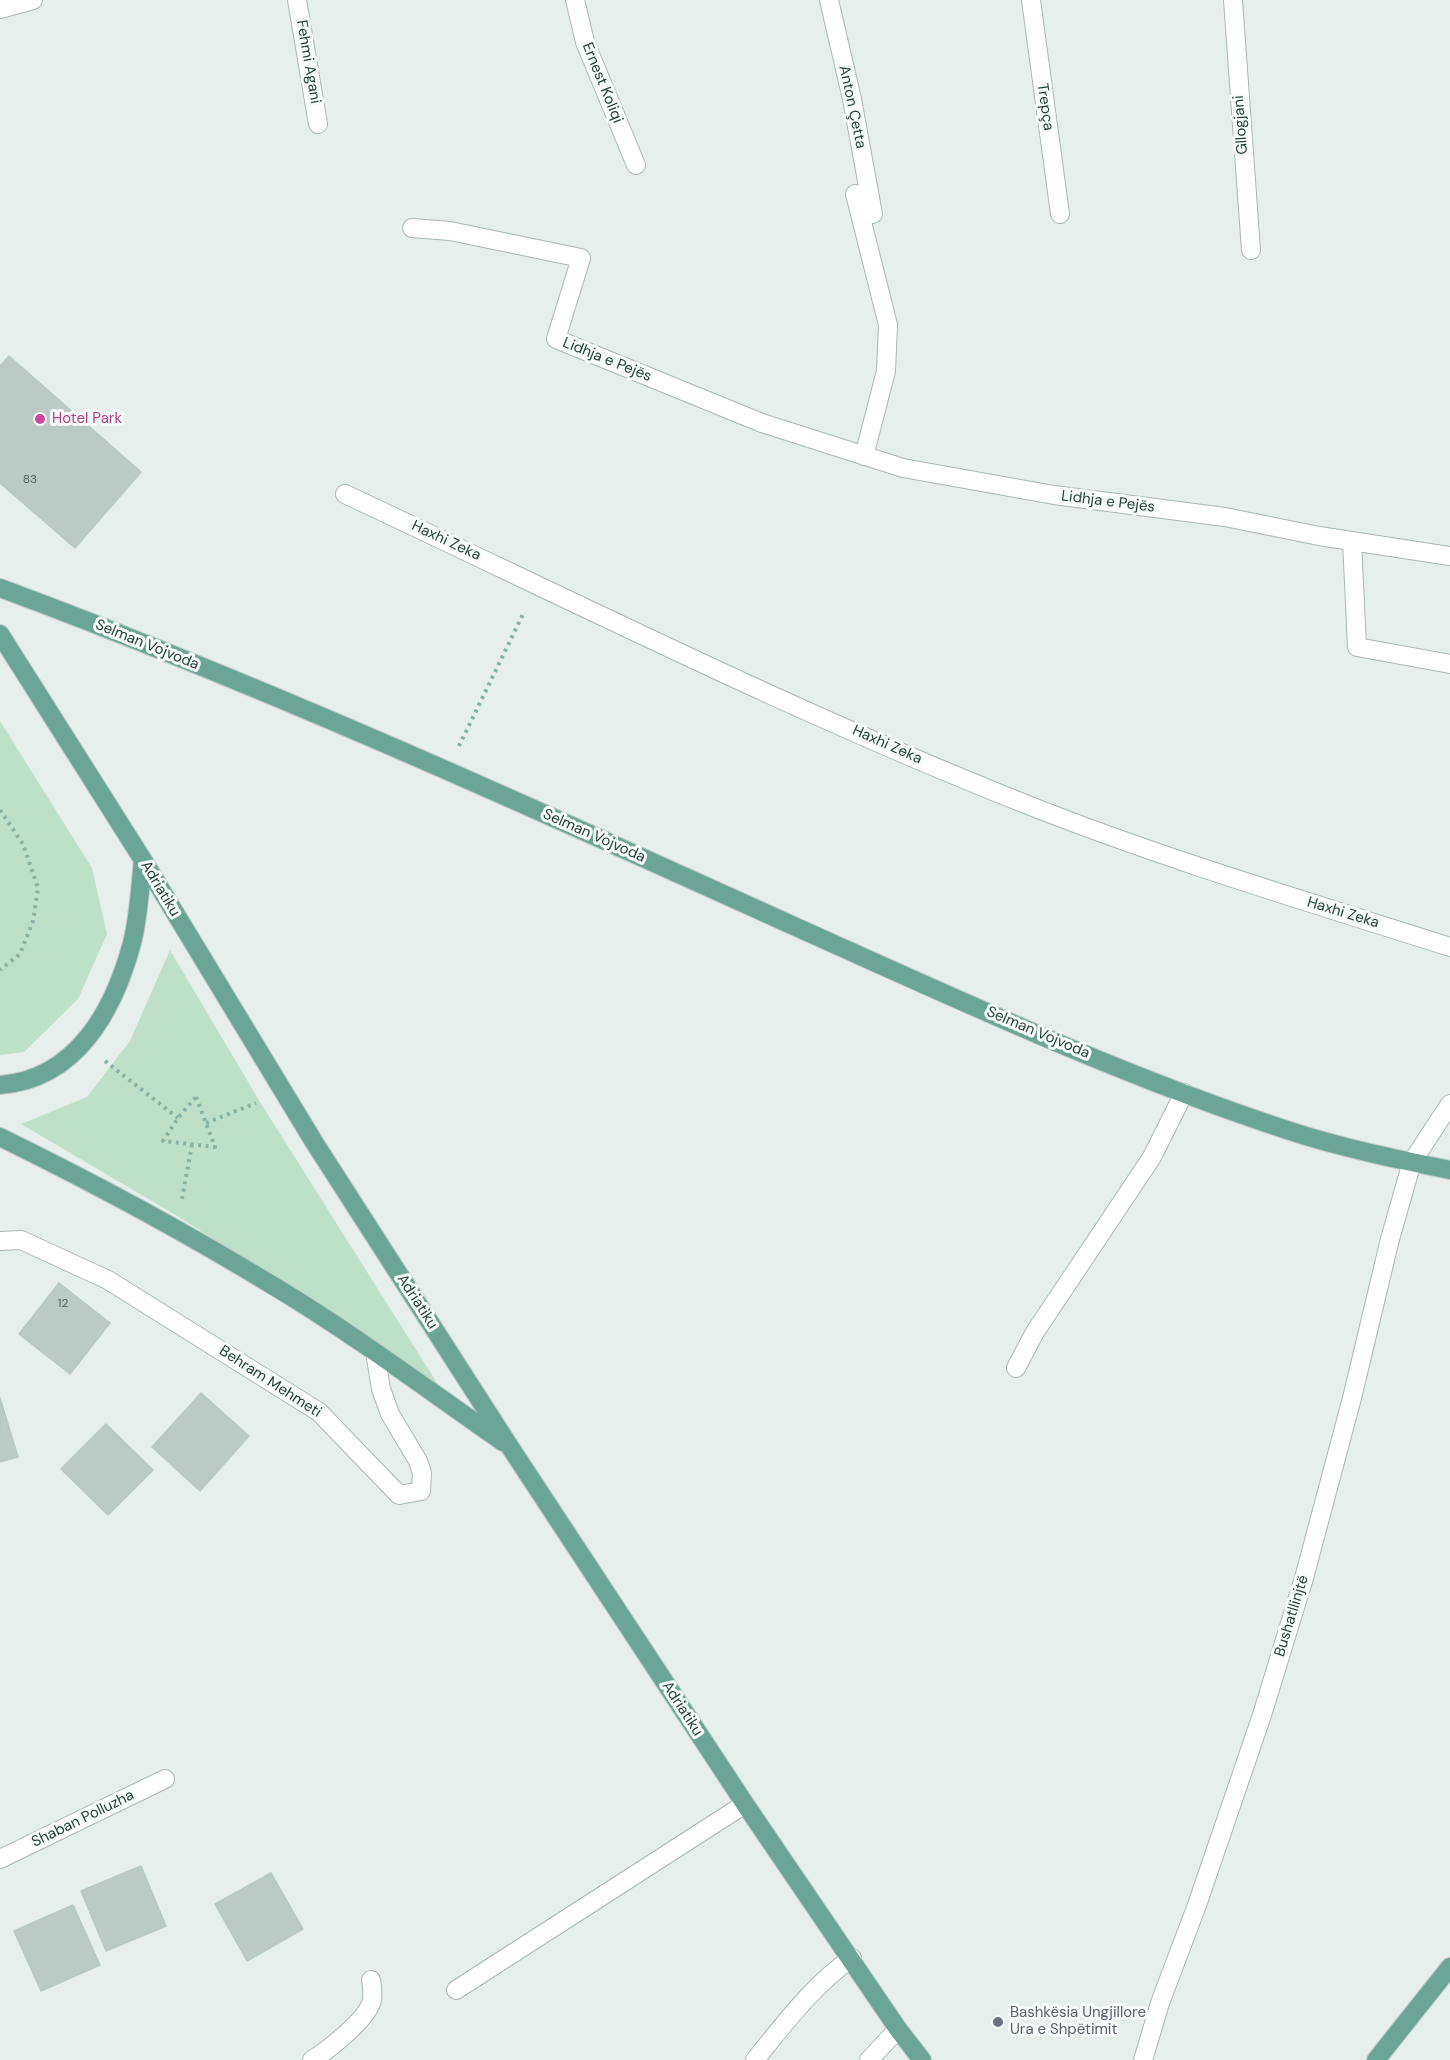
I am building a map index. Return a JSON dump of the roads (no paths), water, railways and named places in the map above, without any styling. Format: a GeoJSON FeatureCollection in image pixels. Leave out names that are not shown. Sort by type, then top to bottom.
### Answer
{"type":"FeatureCollection","features":[{"type":"Feature","properties":{"kind":"main road","name":"Selman Vojvoda"},"geometry":{"type":"LineString","coordinates":[[0,588],[127,635],[447,770],[889,969],[1093,1057],[1184,1093],[1291,1131],[1450,1170]]}},
{"type":"Feature","properties":{"kind":"main road","name":"Adriatiku"},"geometry":{"type":"LineString","coordinates":[[0,634],[284,1092],[510,1447],[745,1804],[921,2060]]}},
{"type":"Feature","properties":{"kind":"main road"},"geometry":{"type":"LineString","coordinates":[[0,1085],[33,1079],[57,1067],[81,1047],[110,1002],[132,941],[142,860]]}},
{"type":"Feature","properties":{"kind":"main road"},"geometry":{"type":"LineString","coordinates":[[0,1137],[174,1227],[278,1289],[375,1352],[510,1447]]}},
{"type":"Feature","properties":{"kind":"main road"},"geometry":{"type":"LineString","coordinates":[[1376,2060],[1450,1967]]}},
{"type":"Feature","properties":{"kind":"street"},"geometry":{"type":"LineString","coordinates":[[0,9],[33,0]]}},
{"type":"Feature","properties":{"kind":"street","name":"Fehmi Agani"},"geometry":{"type":"LineString","coordinates":[[297,0],[318,124]]}},
{"type":"Feature","properties":{"kind":"street","name":"Ernest Koliqi"},"geometry":{"type":"LineString","coordinates":[[575,0],[585,42],[636,165]]}},
{"type":"Feature","properties":{"kind":"street","name":"Anton Çetta"},"geometry":{"type":"LineString","coordinates":[[829,0],[852,99],[873,214]]}},
{"type":"Feature","properties":{"kind":"street","name":"Trepça"},"geometry":{"type":"LineString","coordinates":[[1031,0],[1059,214]]}},
{"type":"Feature","properties":{"kind":"street","name":"Gllogjani"},"geometry":{"type":"LineString","coordinates":[[1233,0],[1251,250]]}},
{"type":"Feature","properties":{"kind":"street"},"geometry":{"type":"LineString","coordinates":[[855,194],[888,325],[886,371],[864,456]]}},
{"type":"Feature","properties":{"kind":"street","name":"Lidhja e Pejës"},"geometry":{"type":"LineString","coordinates":[[412,228],[450,231],[581,258],[556,339],[762,423],[864,456],[903,468],[1054,495],[1225,517],[1352,541],[1450,556]]}},
{"type":"Feature","properties":{"kind":"street","name":"Haxhi Zeka"},"geometry":{"type":"LineString","coordinates":[[345,494],[654,642],[892,748],[1029,805],[1214,873],[1450,947]]}},
{"type":"Feature","properties":{"kind":"street"},"geometry":{"type":"LineString","coordinates":[[1352,541],[1357,647],[1450,664]]}},
{"type":"Feature","properties":{"kind":"street"},"geometry":{"type":"LineString","coordinates":[[1016,1368],[1035,1332],[1152,1157],[1184,1093]]}},
{"type":"Feature","properties":{"kind":"street","name":"Bushatllinjtë"},"geometry":{"type":"LineString","coordinates":[[1143,2060],[1160,2003],[1197,1905],[1262,1714],[1304,1578],[1352,1398],[1390,1239],[1412,1162],[1450,1104]]}},
{"type":"Feature","properties":{"kind":"street","name":"Behram Mehmeti"},"geometry":{"type":"LineString","coordinates":[[0,1241],[21,1240],[108,1280],[319,1412],[399,1495],[421,1491],[422,1473],[418,1461],[390,1414],[381,1389],[375,1352]]}},
{"type":"Feature","properties":{"kind":"street","name":"Shaban Polluzha"},"geometry":{"type":"LineString","coordinates":[[0,1859],[165,1779]]}},
{"type":"Feature","properties":{"kind":"street"},"geometry":{"type":"LineString","coordinates":[[456,1990],[745,1804]]}},
{"type":"Feature","properties":{"kind":"street"},"geometry":{"type":"LineString","coordinates":[[755,2060],[804,2000],[831,1972],[852,1958]]}},
{"type":"Feature","properties":{"kind":"street"},"geometry":{"type":"LineString","coordinates":[[312,2060],[322,2054],[366,2014],[372,1999],[371,1980]]}},
{"type":"Feature","properties":{"kind":"street"},"geometry":{"type":"LineString","coordinates":[[869,2060],[898,2029]]}},
{"type":"Feature","properties":{"kind":"place","name":"Hotel Park"},"geometry":{"type":"Point","coordinates":[40,419]}},
{"type":"Feature","properties":{"kind":"place","name":"Bashkësia Ungjillore Ura e Shpëtimit"},"geometry":{"type":"Point","coordinates":[998,2022]}}]}
